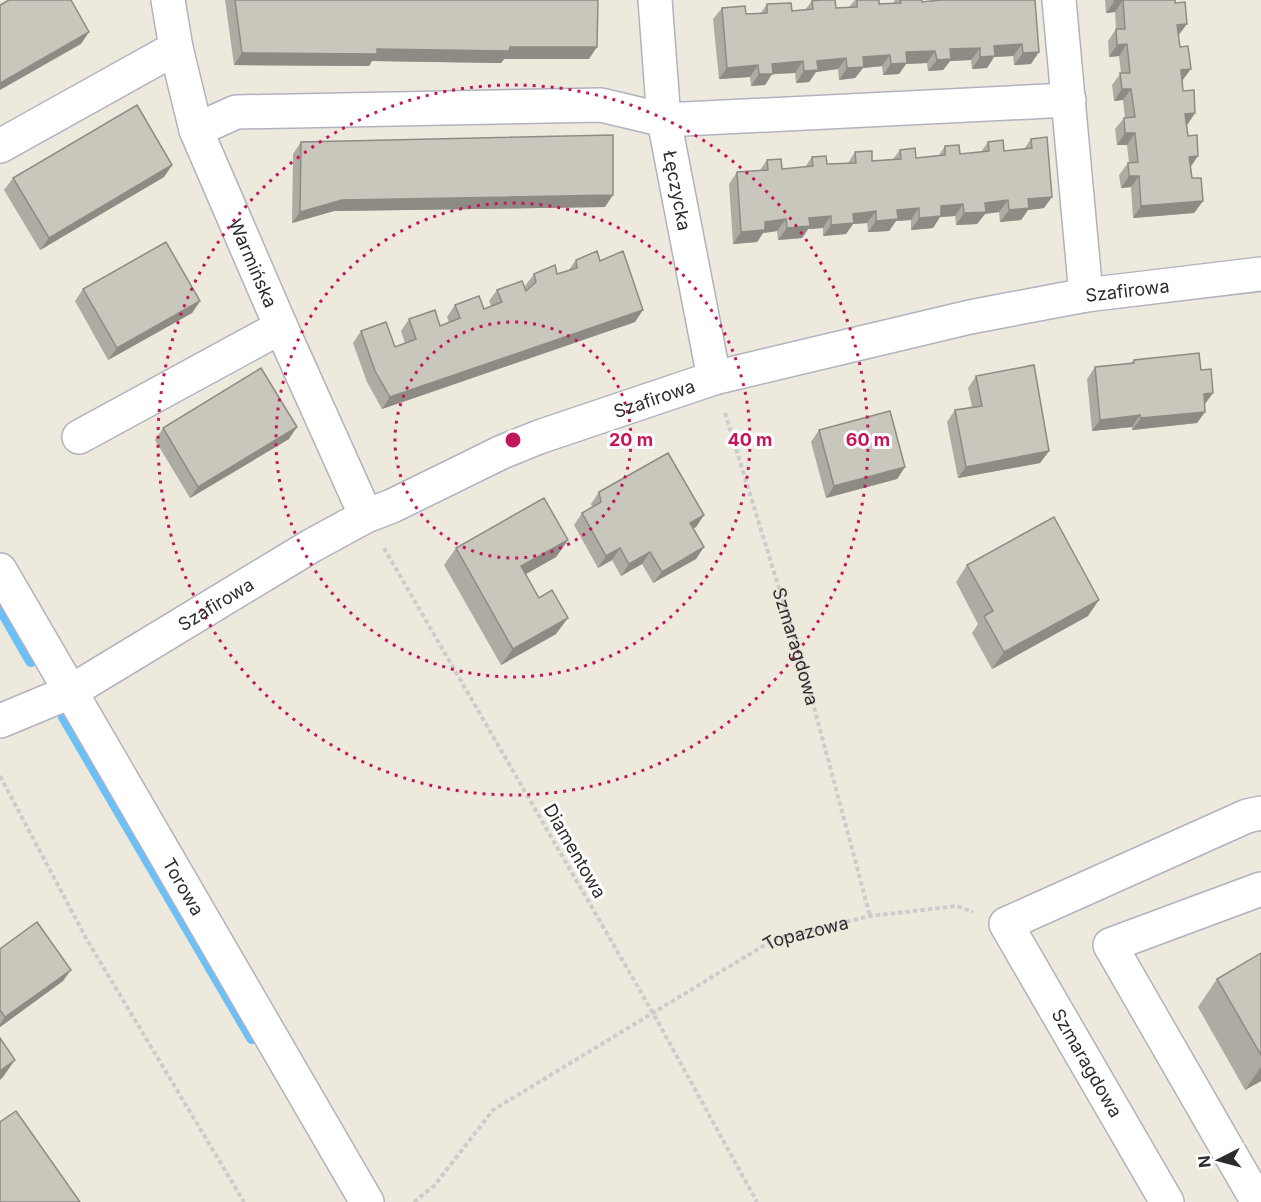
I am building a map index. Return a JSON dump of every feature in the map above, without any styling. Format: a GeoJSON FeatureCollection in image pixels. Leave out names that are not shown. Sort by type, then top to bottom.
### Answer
{"type":"FeatureCollection","features":[{"type":"Feature","properties":{"kind":"street","name":"Warmińska"},"geometry":{"type":"LineString","coordinates":[[168,0],[176,48],[196,130],[280,327],[366,516]]}},
{"type":"Feature","properties":{"kind":"street","name":"Łęczycka"},"geometry":{"type":"LineString","coordinates":[[655,0],[664,120],[714,378]]}},
{"type":"Feature","properties":{"kind":"street"},"geometry":{"type":"LineString","coordinates":[[1059,0],[1086,295]]}},
{"type":"Feature","properties":{"kind":"street"},"geometry":{"type":"LineString","coordinates":[[0,146],[176,48]]}},
{"type":"Feature","properties":{"kind":"street"},"geometry":{"type":"LineString","coordinates":[[196,130],[236,112],[248,111],[601,105],[664,120],[1069,100]]}},
{"type":"Feature","properties":{"kind":"street","name":"Szafirowa"},"geometry":{"type":"LineString","coordinates":[[0,722],[70,692],[311,546],[366,516],[539,437],[714,378],[970,317],[1086,295],[1261,274]]}},
{"type":"Feature","properties":{"kind":"street"},"geometry":{"type":"LineString","coordinates":[[79,437],[280,327]]}},
{"type":"Feature","properties":{"kind":"street","name":"Torowa"},"geometry":{"type":"LineString","coordinates":[[0,570],[367,1202]]}},
{"type":"Feature","properties":{"kind":"street"},"geometry":{"type":"LineString","coordinates":[[1006,924],[1247,816],[1261,813]]}},
{"type":"Feature","properties":{"kind":"street"},"geometry":{"type":"LineString","coordinates":[[1258,1202],[1110,945],[1261,889]]}},
{"type":"Feature","properties":{"kind":"street","name":"Szmaragdowa"},"geometry":{"type":"LineString","coordinates":[[1006,924],[1167,1202]]}},
{"type":"Feature","properties":{"kind":"path","name":"Szmaragdowa"},"geometry":{"type":"LineString","coordinates":[[714,378],[803,666],[870,916]]}},
{"type":"Feature","properties":{"kind":"path","name":"Diamentowa"},"geometry":{"type":"LineString","coordinates":[[366,516],[653,1013],[758,1202]]}},
{"type":"Feature","properties":{"kind":"path"},"geometry":{"type":"LineString","coordinates":[[0,776],[87,940],[244,1202]]}},
{"type":"Feature","properties":{"kind":"path","name":"Topazowa"},"geometry":{"type":"LineString","coordinates":[[414,1202],[434,1186],[493,1110],[773,940],[870,916],[957,906],[1006,924]]}},
{"type":"Feature","properties":{"kind":"building"},"geometry":{"type":"Polygon","coordinates":[[[9,0],[71,0],[89,32],[0,83],[0,5],[9,0]]]}},
{"type":"Feature","properties":{"kind":"building"},"geometry":{"type":"Polygon","coordinates":[[[235,0],[598,0],[597,47],[510,47],[509,51],[377,49],[377,54],[242,53],[235,0]]]}},
{"type":"Feature","properties":{"kind":"building"},"geometry":{"type":"Polygon","coordinates":[[[835,0],[836,8],[857,7],[857,0],[879,0],[879,4],[901,3],[900,0],[922,0],[922,2],[1035,0],[1039,52],[1023,53],[1022,44],[994,46],[995,56],[980,57],[980,48],[950,49],[951,59],[937,60],[935,51],[906,52],[907,63],[891,64],[890,55],[863,57],[864,67],[847,68],[846,58],[817,61],[818,70],[804,71],[803,61],[772,64],[773,74],[759,74],[758,65],[727,68],[722,8],[745,6],[746,14],[767,13],[767,4],[791,3],[792,11],[813,9],[812,1],[835,0]]]}},
{"type":"Feature","properties":{"kind":"building"},"geometry":{"type":"Polygon","coordinates":[[[1123,0],[1185,2],[1187,24],[1177,25],[1180,47],[1188,46],[1191,69],[1181,70],[1183,91],[1194,90],[1195,113],[1185,114],[1188,136],[1197,135],[1198,156],[1189,157],[1192,178],[1201,178],[1203,201],[1141,206],[1139,176],[1129,176],[1128,163],[1138,162],[1135,133],[1125,133],[1124,118],[1135,117],[1131,89],[1122,89],[1120,73],[1130,73],[1127,44],[1117,45],[1116,29],[1125,29],[1123,0]]]}},
{"type":"Feature","properties":{"kind":"building"},"geometry":{"type":"Polygon","coordinates":[[[137,105],[172,165],[49,238],[13,178],[137,105]]]}},
{"type":"Feature","properties":{"kind":"building"},"geometry":{"type":"Polygon","coordinates":[[[613,135],[613,195],[342,200],[300,212],[301,142],[613,135]]]}},
{"type":"Feature","properties":{"kind":"building"},"geometry":{"type":"Polygon","coordinates":[[[1047,137],[1052,197],[1028,199],[1029,208],[1009,210],[1008,200],[985,203],[986,212],[964,213],[963,204],[941,206],[941,216],[919,218],[919,208],[897,210],[898,219],[876,221],[876,211],[853,214],[854,223],[831,225],[831,216],[809,218],[810,226],[787,228],[786,219],[765,222],[765,230],[741,232],[737,172],[768,170],[767,160],[781,159],[782,169],[813,166],[812,157],[826,156],[827,164],[856,163],[855,152],[872,151],[872,161],[901,159],[900,150],[915,148],[916,158],[945,155],[945,146],[959,145],[960,154],[989,151],[988,142],[1003,140],[1004,151],[1032,148],[1031,139],[1047,137]]]}},
{"type":"Feature","properties":{"kind":"building"},"geometry":{"type":"Polygon","coordinates":[[[166,242],[200,301],[117,348],[83,289],[166,242]]]}},
{"type":"Feature","properties":{"kind":"building"},"geometry":{"type":"Polygon","coordinates":[[[597,251],[600,261],[623,251],[643,310],[390,397],[375,371],[361,331],[386,322],[395,347],[416,339],[409,319],[435,310],[440,326],[460,318],[455,305],[479,296],[484,309],[502,302],[497,290],[522,281],[526,291],[536,282],[534,274],[555,265],[557,274],[577,268],[576,260],[597,251]]]}},
{"type":"Feature","properties":{"kind":"building"},"geometry":{"type":"Polygon","coordinates":[[[1199,353],[1201,370],[1211,369],[1213,393],[1204,394],[1205,412],[1141,418],[1140,415],[1100,420],[1095,367],[1199,353]]]}},
{"type":"Feature","properties":{"kind":"building"},"geometry":{"type":"Polygon","coordinates":[[[1034,365],[1049,451],[966,467],[955,410],[982,406],[976,376],[1034,365]]]}},
{"type":"Feature","properties":{"kind":"building"},"geometry":{"type":"Polygon","coordinates":[[[261,368],[297,427],[198,487],[163,428],[261,368]]]}},
{"type":"Feature","properties":{"kind":"building"},"geometry":{"type":"Polygon","coordinates":[[[890,411],[905,467],[834,486],[819,430],[890,411]]]}},
{"type":"Feature","properties":{"kind":"building"},"geometry":{"type":"Polygon","coordinates":[[[668,453],[704,515],[690,523],[704,547],[662,572],[650,552],[629,564],[620,548],[606,556],[582,513],[601,502],[599,492],[668,453]]]}},
{"type":"Feature","properties":{"kind":"building"},"geometry":{"type":"Polygon","coordinates":[[[544,498],[568,540],[521,566],[539,598],[552,590],[568,618],[513,649],[456,548],[544,498]]]}},
{"type":"Feature","properties":{"kind":"building"},"geometry":{"type":"Polygon","coordinates":[[[1054,517],[1099,600],[1004,652],[984,616],[993,611],[967,565],[1054,517]]]}},
{"type":"Feature","properties":{"kind":"building"},"geometry":{"type":"Polygon","coordinates":[[[37,922],[71,970],[5,1017],[0,1010],[0,949],[37,922]]]}},
{"type":"Feature","properties":{"kind":"building"},"geometry":{"type":"Polygon","coordinates":[[[1261,953],[1261,1055],[1217,979],[1261,953]]]}},
{"type":"Feature","properties":{"kind":"building"},"geometry":{"type":"Polygon","coordinates":[[[0,1038],[15,1060],[0,1071],[0,1038]]]}},
{"type":"Feature","properties":{"kind":"building"},"geometry":{"type":"Polygon","coordinates":[[[16,1111],[80,1202],[0,1202],[0,1122],[16,1111]]]}},
{"type":"Feature","properties":{"kind":"waterway"},"geometry":{"type":"LineString","coordinates":[[0,607],[31,661]]}},
{"type":"Feature","properties":{"kind":"waterway"},"geometry":{"type":"LineString","coordinates":[[64,717],[252,1038]]}}]}
